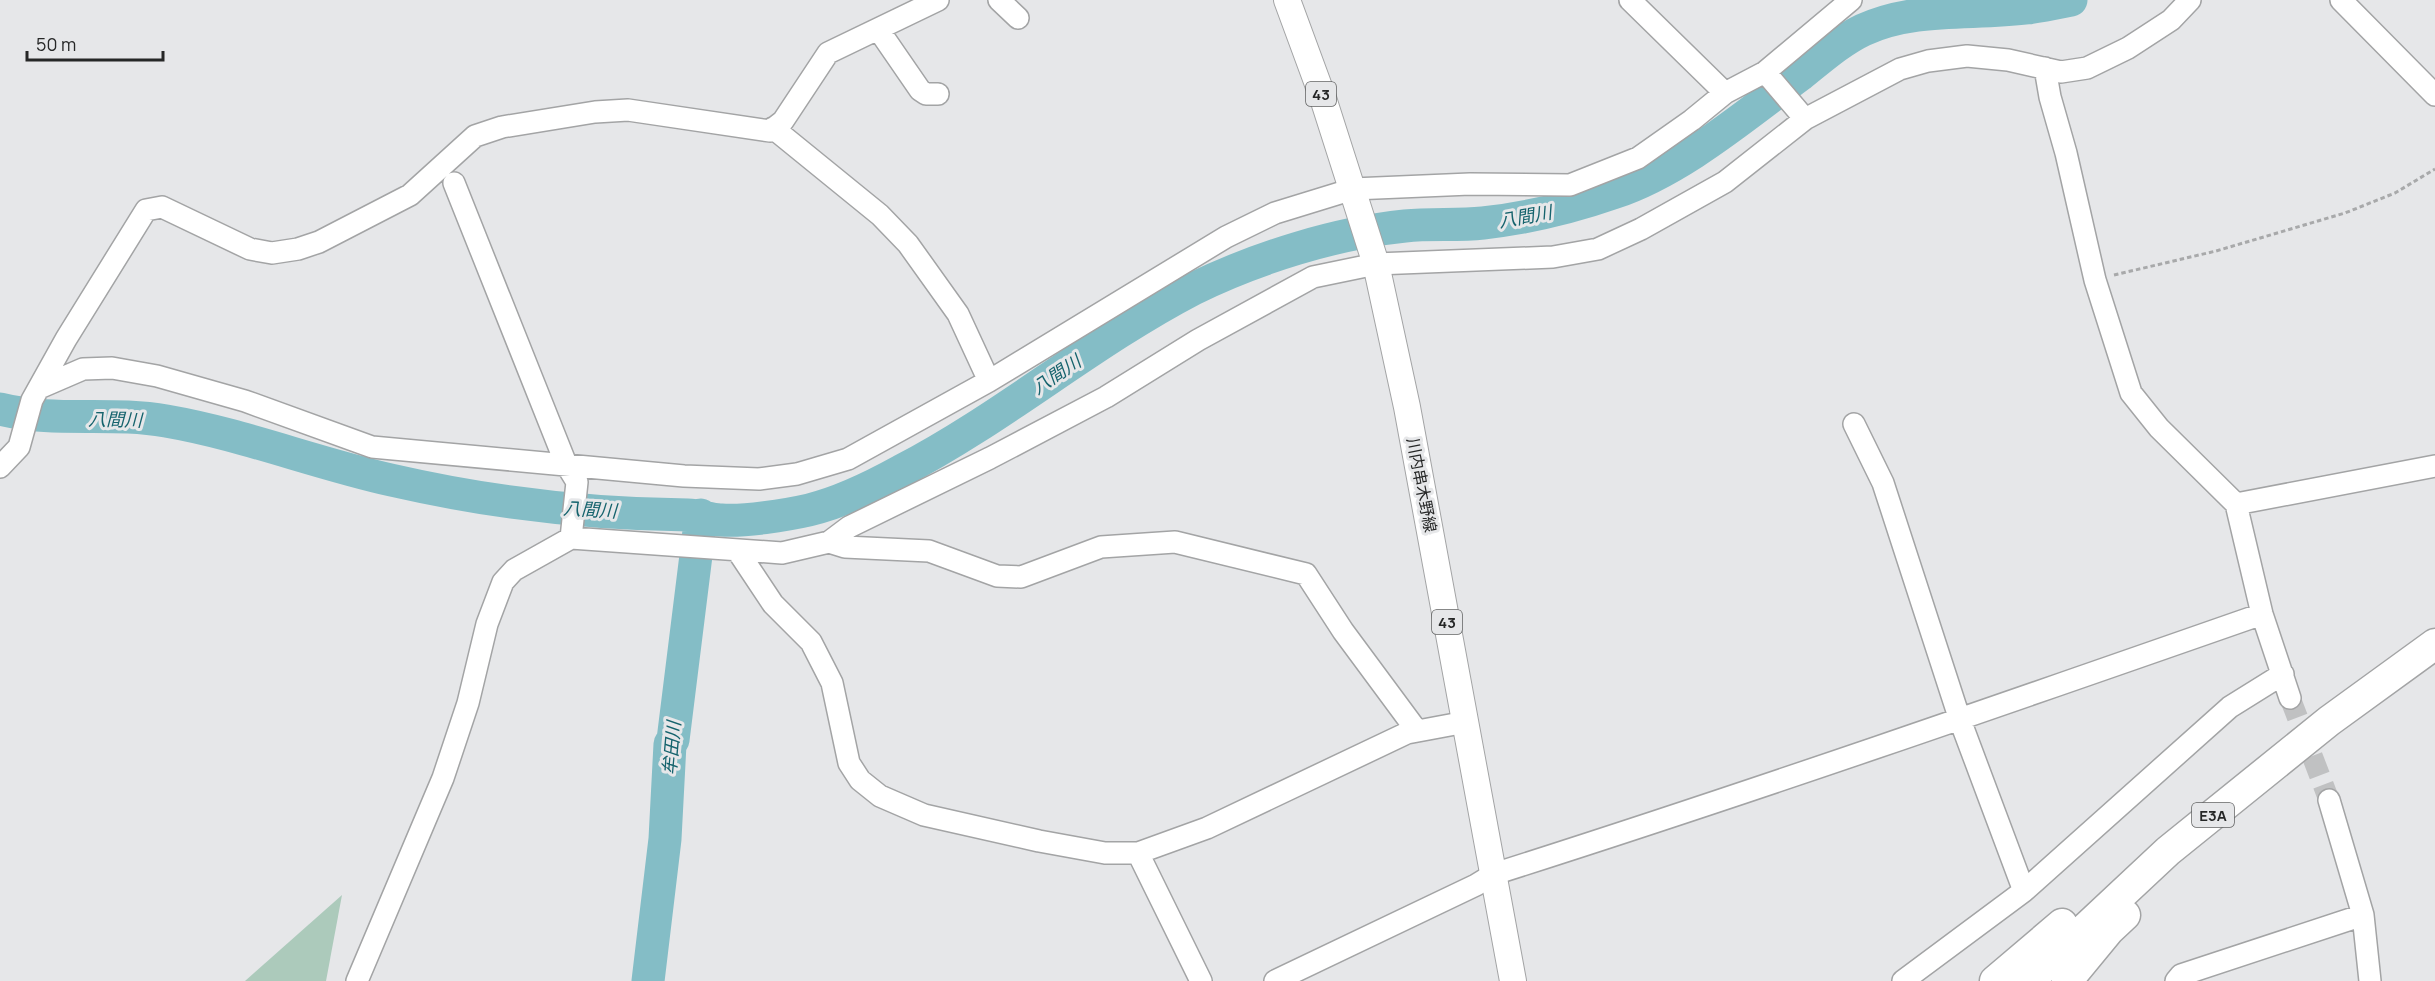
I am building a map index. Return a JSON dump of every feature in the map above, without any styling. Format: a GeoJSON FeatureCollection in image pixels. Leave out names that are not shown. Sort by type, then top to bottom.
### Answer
{"type":"FeatureCollection","features":[{"type":"Feature","properties":{"kind":"highway","name":"E3A"},"geometry":{"type":"LineString","coordinates":[[2029,981],[2168,851],[2329,721],[2435,644]]}},
{"type":"Feature","properties":{"kind":"highway"},"geometry":{"type":"LineString","coordinates":[[1995,981],[2234,782],[2329,721]]}},
{"type":"Feature","properties":{"kind":"highway"},"geometry":{"type":"LineString","coordinates":[[2067,981],[2109,930],[2329,721]]}},
{"type":"Feature","properties":{"kind":"main road","name":"川内串木野線"},"geometry":{"type":"LineString","coordinates":[[1287,0],[1322,95],[1376,264],[1407,408],[1513,981]]}},
{"type":"Feature","properties":{"kind":"street"},"geometry":{"type":"LineString","coordinates":[[0,467],[19,447],[36,394],[66,339],[146,210],[162,207],[250,249],[272,253],[298,249],[319,242],[410,195],[476,136],[502,127],[595,112],[628,110],[770,131],[783,121],[828,53],[938,0]]}},
{"type":"Feature","properties":{"kind":"street"},"geometry":{"type":"LineString","coordinates":[[999,0],[1018,18]]}},
{"type":"Feature","properties":{"kind":"street"},"geometry":{"type":"LineString","coordinates":[[1630,0],[1725,93]]}},
{"type":"Feature","properties":{"kind":"street"},"geometry":{"type":"LineString","coordinates":[[36,394],[84,369],[112,368],[157,376],[245,401],[372,447],[572,473],[759,479],[797,474],[849,459],[989,381],[1226,237],[1275,213],[1353,189],[1470,184],[1570,185],[1638,159],[1725,93],[1765,72],[1851,0]]}},
{"type":"Feature","properties":{"kind":"street"},"geometry":{"type":"LineString","coordinates":[[357,981],[442,778],[468,703],[487,624],[503,582],[514,570],[572,533],[782,553],[829,542],[849,527],[990,458],[1106,397],[1198,340],[1313,277],[1376,264],[1552,257],[1598,249],[1641,229],[1725,182],[1805,119],[1900,69],[1928,61],[1966,56],[2008,60],[2061,72],[2087,68],[2128,48],[2171,20],[2190,0]]}},
{"type":"Feature","properties":{"kind":"street"},"geometry":{"type":"LineString","coordinates":[[2341,0],[2435,95]]}},
{"type":"Feature","properties":{"kind":"street"},"geometry":{"type":"LineString","coordinates":[[878,29],[920,90],[926,94],[938,94]]}},
{"type":"Feature","properties":{"kind":"street"},"geometry":{"type":"LineString","coordinates":[[2046,68],[2049,97],[2066,153],[2095,280],[2131,393],[2159,428],[2236,504],[2262,614],[2290,698]]}},
{"type":"Feature","properties":{"kind":"street"},"geometry":{"type":"LineString","coordinates":[[1765,72],[1805,119]]}},
{"type":"Feature","properties":{"kind":"street"},"geometry":{"type":"LineString","coordinates":[[773,128],[880,215],[908,244],[958,314],[989,381]]}},
{"type":"Feature","properties":{"kind":"street"},"geometry":{"type":"LineString","coordinates":[[454,183],[572,473],[572,533]]}},
{"type":"Feature","properties":{"kind":"street"},"geometry":{"type":"LineString","coordinates":[[1854,424],[1883,483],[1960,720],[2024,891]]}},
{"type":"Feature","properties":{"kind":"street"},"geometry":{"type":"LineString","coordinates":[[2236,504],[2434,469]]}},
{"type":"Feature","properties":{"kind":"street"},"geometry":{"type":"LineString","coordinates":[[829,542],[845,547],[929,551],[997,576],[1021,577],[1101,547],[1175,542],[1306,574],[1343,631],[1417,730]]}},
{"type":"Feature","properties":{"kind":"street"},"geometry":{"type":"LineString","coordinates":[[737,550],[773,604],[811,642],[832,683],[849,763],[860,780],[880,796],[924,815],[1028,839],[1105,853],[1138,853],[1207,828],[1407,733],[1466,722]]}},
{"type":"Feature","properties":{"kind":"street"},"geometry":{"type":"LineString","coordinates":[[1275,981],[1476,885],[1494,874],[1621,834],[1960,720],[2262,614]]}},
{"type":"Feature","properties":{"kind":"street"},"geometry":{"type":"LineString","coordinates":[[1903,981],[2024,891],[2230,707],[2283,674]]}},
{"type":"Feature","properties":{"kind":"street"},"geometry":{"type":"LineString","coordinates":[[2329,800],[2362,915],[2370,981]]}},
{"type":"Feature","properties":{"kind":"street"},"geometry":{"type":"LineString","coordinates":[[1138,853],[1201,981]]}},
{"type":"Feature","properties":{"kind":"street"},"geometry":{"type":"LineString","coordinates":[[2176,981],[2181,975],[2362,915]]}},
{"type":"Feature","properties":{"kind":"path"},"geometry":{"type":"LineString","coordinates":[[2095,280],[2216,251],[2345,213],[2395,193],[2435,169]]}},
{"type":"Feature","properties":{"kind":"green space"},"geometry":{"type":"Polygon","coordinates":[[[342,895],[326,981],[245,981],[342,895]]]}},
{"type":"Feature","properties":{"kind":"waterway","name":"八間川"},"geometry":{"type":"LineString","coordinates":[[0,409],[41,415],[125,417],[166,421],[223,433],[391,480],[465,495],[539,506],[576,510],[692,515],[717,520],[765,518],[800,512],[821,507],[868,488],[939,450],[1155,310],[1193,289],[1243,267],[1297,248],[1352,234],[1405,226],[1500,221],[1549,212],[1613,193],[1638,183],[1687,157],[1838,45],[1863,30],[1883,22],[1923,14],[2006,10],[2071,0]]}},
{"type":"Feature","properties":{"kind":"waterway","name":"牟田川"},"geometry":{"type":"LineString","coordinates":[[648,981],[665,839],[670,744],[673,740],[701,515]]}},
{"type":"Feature","properties":{"kind":"tunnel"},"geometry":{"type":"LineString","coordinates":[[2290,698],[2329,800]]}}]}
